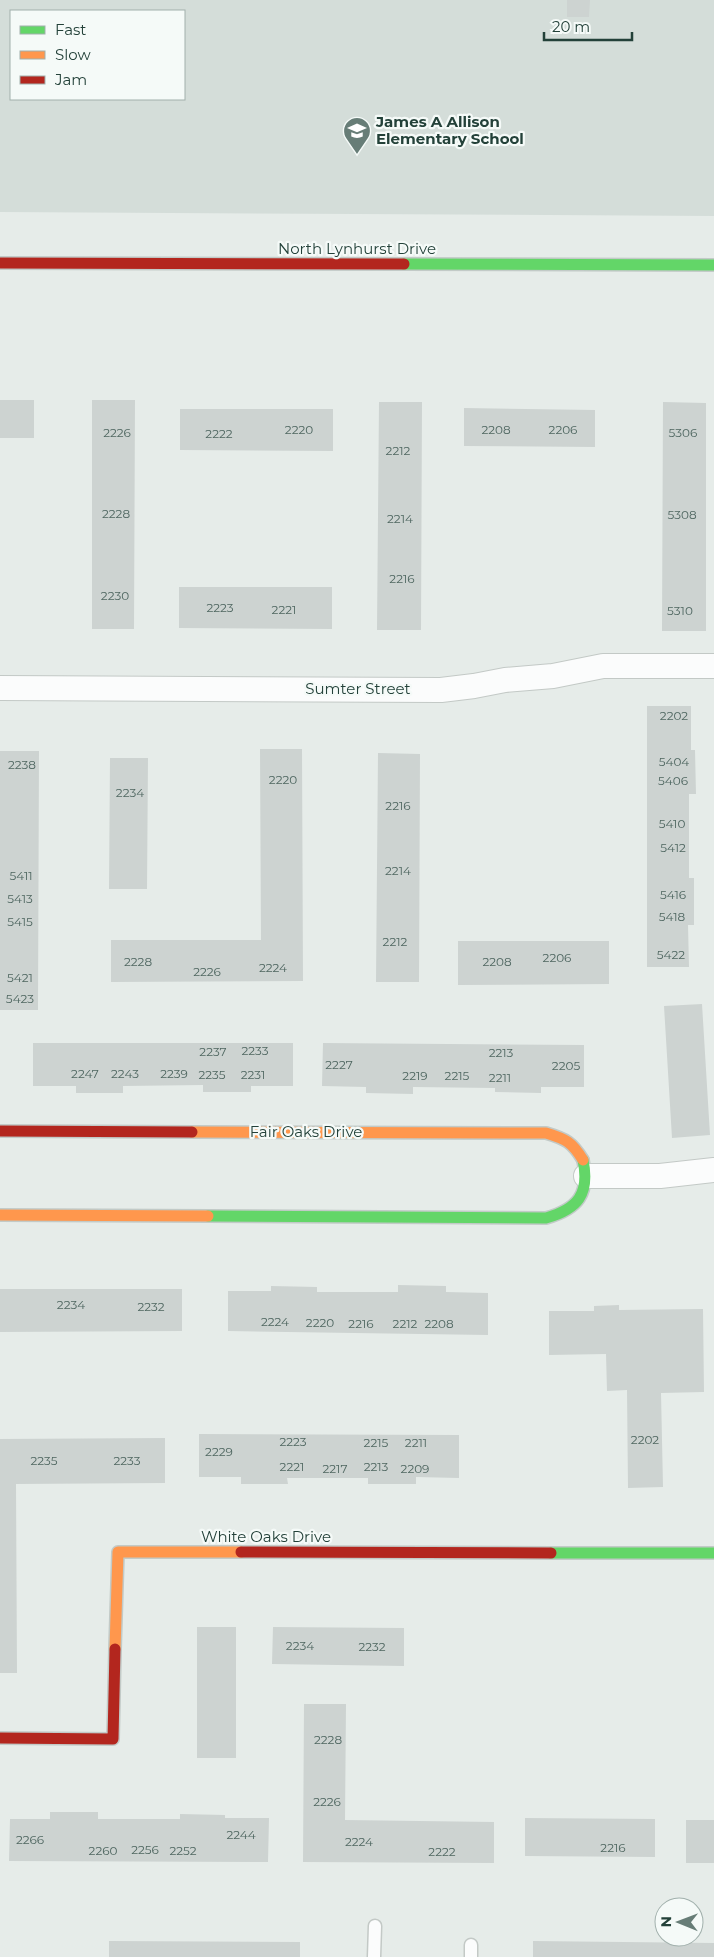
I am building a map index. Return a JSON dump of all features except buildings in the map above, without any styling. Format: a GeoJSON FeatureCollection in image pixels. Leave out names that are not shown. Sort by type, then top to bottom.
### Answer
{"type":"FeatureCollection","features":[{"type":"Feature","properties":{"kind":"street","name":"North Lynhurst Drive"},"geometry":{"type":"LineString","coordinates":[[0,263],[714,265]]}},
{"type":"Feature","properties":{"kind":"street","name":"Sumter Street"},"geometry":{"type":"LineString","coordinates":[[0,688],[441,690],[505,680],[553,676],[603,666],[714,666]]}},
{"type":"Feature","properties":{"kind":"street","name":"Fair Oaks Drive"},"geometry":{"type":"LineString","coordinates":[[0,1131],[546,1133],[563,1137],[578,1150],[586,1168],[586,1176]]}},
{"type":"Feature","properties":{"kind":"street"},"geometry":{"type":"LineString","coordinates":[[0,1215],[546,1218],[554,1217],[572,1208],[584,1192],[586,1176],[660,1176],[714,1170]]}},
{"type":"Feature","properties":{"kind":"street","name":"White Oaks Drive"},"geometry":{"type":"LineString","coordinates":[[0,1738],[113,1739],[118,1552],[714,1553]]}},
{"type":"Feature","properties":{"kind":"lane"},"geometry":{"type":"LineString","coordinates":[[374,1957],[375,1926]]}},
{"type":"Feature","properties":{"kind":"shaded area","name":"James A Allison Elementary School"},"geometry":{"type":"Polygon","coordinates":[[[0,0],[714,0],[714,216],[0,212],[0,0]]]}},
{"type":"Feature","properties":{"kind":"traffic: fast"},"geometry":{"type":"LineString","coordinates":[[404,264],[714,265]]}},
{"type":"Feature","properties":{"kind":"traffic: fast"},"geometry":{"type":"LineString","coordinates":[[208,1216],[546,1218],[566,1210],[574,1205],[579,1198],[585,1182],[583,1160]]}},
{"type":"Feature","properties":{"kind":"traffic: fast"},"geometry":{"type":"LineString","coordinates":[[551,1553],[714,1553]]}},
{"type":"Feature","properties":{"kind":"traffic: slow"},"geometry":{"type":"LineString","coordinates":[[192,1132],[546,1133],[568,1142],[583,1160]]}},
{"type":"Feature","properties":{"kind":"traffic: slow"},"geometry":{"type":"LineString","coordinates":[[0,1215],[208,1216]]}},
{"type":"Feature","properties":{"kind":"traffic: slow"},"geometry":{"type":"LineString","coordinates":[[115,1649],[118,1552],[241,1552]]}},
{"type":"Feature","properties":{"kind":"traffic: jam"},"geometry":{"type":"LineString","coordinates":[[0,263],[404,264]]}},
{"type":"Feature","properties":{"kind":"traffic: jam"},"geometry":{"type":"LineString","coordinates":[[0,1131],[192,1132]]}},
{"type":"Feature","properties":{"kind":"traffic: jam"},"geometry":{"type":"LineString","coordinates":[[241,1552],[551,1553]]}},
{"type":"Feature","properties":{"kind":"traffic: jam"},"geometry":{"type":"LineString","coordinates":[[0,1738],[113,1739],[115,1649]]}},
{"type":"Feature","properties":{"kind":"place","name":"James A Allison Elementary School"},"geometry":{"type":"Point","coordinates":[357,155]}}]}
